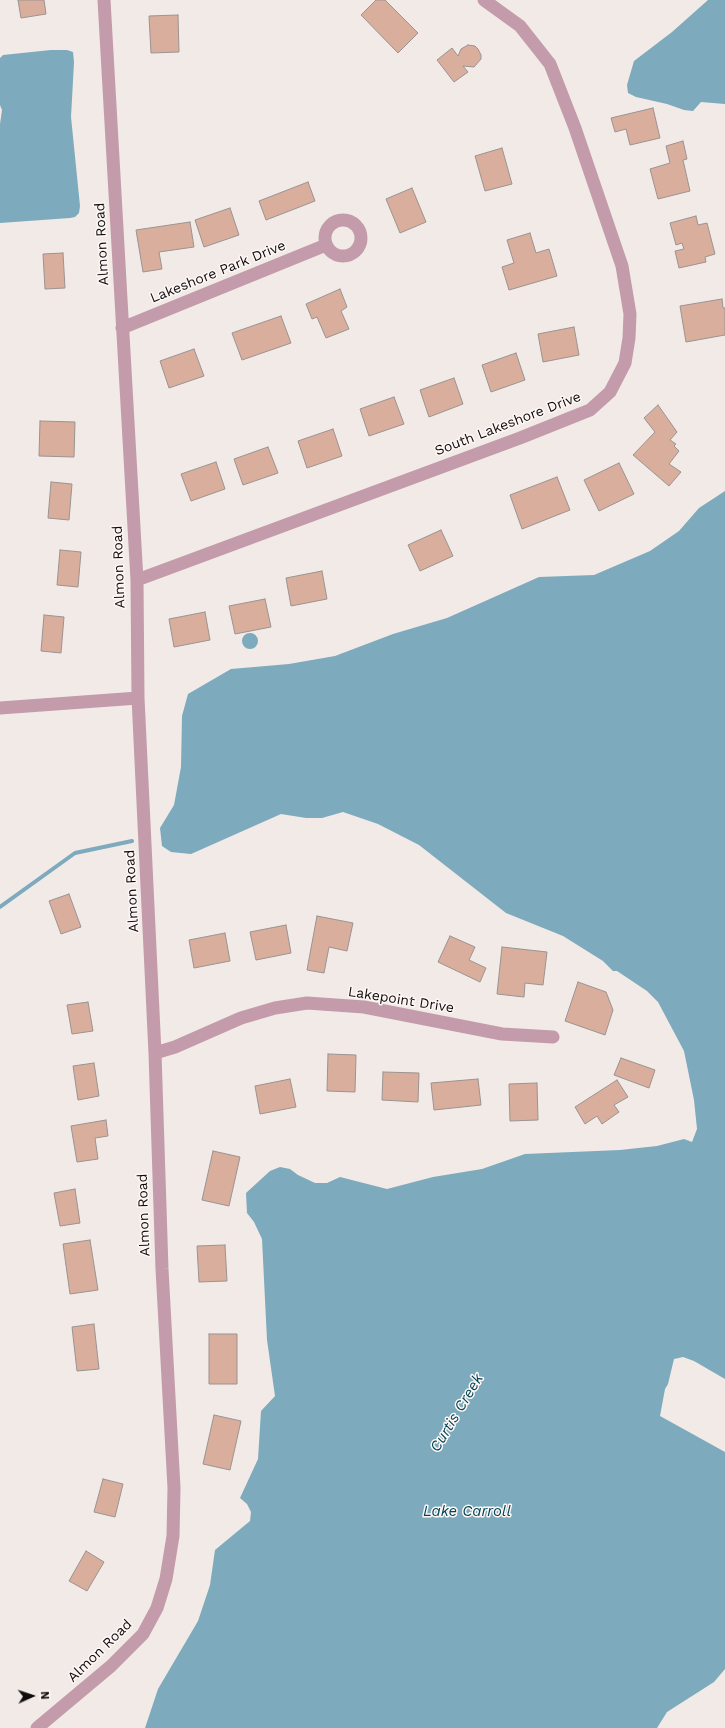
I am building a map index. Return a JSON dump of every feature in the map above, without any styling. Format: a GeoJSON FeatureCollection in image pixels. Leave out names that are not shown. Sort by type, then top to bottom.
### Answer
{"type":"FeatureCollection","features":[{"type":"Feature","properties":{"kind":"street","name":"Almon Road"},"geometry":{"type":"LineString","coordinates":[[37,1728],[111,1666],[143,1634],[157,1608],[166,1579],[173,1536],[174,1488],[162,1270],[155,1053],[138,698],[136,580],[104,0]]}},
{"type":"Feature","properties":{"kind":"street","name":"South Lakeshore Drive"},"geometry":{"type":"LineString","coordinates":[[136,580],[520,438],[590,410],[610,392],[625,363],[629,338],[630,314],[622,266],[575,128],[550,64],[520,26],[484,0]]}},
{"type":"Feature","properties":{"kind":"street","name":"Lakeshore Park Drive"},"geometry":{"type":"LineString","coordinates":[[122,328],[326,245]]}},
{"type":"Feature","properties":{"kind":"street"},"geometry":{"type":"LineString","coordinates":[[0,708],[138,698]]}},
{"type":"Feature","properties":{"kind":"street","name":"Lakepoint Drive"},"geometry":{"type":"LineString","coordinates":[[155,1053],[175,1047],[241,1018],[275,1008],[307,1003],[364,1007],[502,1034],[553,1037]]}},
{"type":"Feature","properties":{"kind":"water"},"geometry":{"type":"Polygon","coordinates":[[[708,0],[725,0],[725,104],[701,102],[693,111],[684,110],[667,104],[636,97],[628,93],[627,85],[634,61],[672,32],[708,0]]]}},
{"type":"Feature","properties":{"kind":"water"},"geometry":{"type":"Polygon","coordinates":[[[51,50],[67,50],[73,52],[74,62],[71,117],[80,206],[79,213],[75,217],[70,218],[0,223],[0,124],[2,110],[0,105],[0,58],[3,55],[51,50]]]}},
{"type":"Feature","properties":{"kind":"water","name":"Lake Carroll"},"geometry":{"type":"Polygon","coordinates":[[[725,491],[725,1379],[694,1361],[683,1357],[674,1359],[668,1384],[665,1389],[660,1416],[725,1452],[725,1669],[714,1682],[667,1712],[657,1728],[145,1728],[158,1689],[198,1621],[210,1585],[215,1550],[250,1521],[251,1512],[247,1504],[240,1498],[258,1459],[261,1411],[275,1396],[267,1340],[262,1239],[254,1222],[247,1213],[246,1193],[270,1171],[280,1167],[290,1169],[298,1175],[315,1183],[327,1183],[340,1177],[387,1189],[433,1177],[482,1169],[525,1154],[620,1150],[657,1146],[684,1139],[692,1142],[697,1129],[694,1100],[684,1051],[658,1002],[647,991],[617,971],[613,971],[603,961],[563,936],[506,913],[419,845],[378,824],[343,812],[322,818],[306,818],[281,814],[191,854],[171,852],[162,846],[160,828],[174,805],[181,767],[182,716],[188,694],[231,669],[289,664],[335,656],[393,634],[447,618],[539,577],[594,575],[650,551],[679,531],[699,508],[725,491]]]}},
{"type":"Feature","properties":{"kind":"water"},"geometry":{"type":"Polygon","coordinates":[[[247,633],[253,633],[258,638],[256,647],[253,649],[247,649],[242,644],[242,638],[247,633]]]}},
{"type":"Feature","properties":{"kind":"building"},"geometry":{"type":"Polygon","coordinates":[[[18,0],[44,0],[46,14],[21,18],[18,0]]]}},
{"type":"Feature","properties":{"kind":"building"},"geometry":{"type":"Polygon","coordinates":[[[376,0],[385,0],[418,33],[398,53],[361,15],[376,0]]]}},
{"type":"Feature","properties":{"kind":"building"},"geometry":{"type":"Polygon","coordinates":[[[178,15],[179,52],[151,53],[149,16],[178,15]]]}},
{"type":"Feature","properties":{"kind":"building"},"geometry":{"type":"Polygon","coordinates":[[[468,45],[475,46],[478,49],[481,59],[474,67],[463,66],[468,72],[454,82],[437,60],[452,48],[458,56],[461,49],[468,45]]]}},
{"type":"Feature","properties":{"kind":"building"},"geometry":{"type":"Polygon","coordinates":[[[653,108],[660,138],[630,145],[626,129],[615,132],[611,118],[653,108]]]}},
{"type":"Feature","properties":{"kind":"building"},"geometry":{"type":"Polygon","coordinates":[[[683,141],[687,159],[683,160],[690,191],[658,199],[650,169],[670,163],[666,146],[683,141]]]}},
{"type":"Feature","properties":{"kind":"building"},"geometry":{"type":"Polygon","coordinates":[[[502,148],[512,184],[485,191],[475,156],[502,148]]]}},
{"type":"Feature","properties":{"kind":"building"},"geometry":{"type":"Polygon","coordinates":[[[308,182],[315,201],[266,220],[259,201],[308,182]]]}},
{"type":"Feature","properties":{"kind":"building"},"geometry":{"type":"Polygon","coordinates":[[[412,188],[426,222],[400,233],[386,199],[412,188]]]}},
{"type":"Feature","properties":{"kind":"building"},"geometry":{"type":"Polygon","coordinates":[[[230,208],[239,235],[204,247],[195,220],[230,208]]]}},
{"type":"Feature","properties":{"kind":"building"},"geometry":{"type":"Polygon","coordinates":[[[696,216],[698,225],[707,223],[715,254],[705,257],[706,262],[679,268],[675,251],[684,249],[682,243],[676,245],[670,223],[696,216]]]}},
{"type":"Feature","properties":{"kind":"building"},"geometry":{"type":"Polygon","coordinates":[[[190,222],[194,247],[159,252],[162,269],[143,272],[136,230],[190,222]]]}},
{"type":"Feature","properties":{"kind":"building"},"geometry":{"type":"Polygon","coordinates":[[[530,233],[536,253],[549,249],[557,276],[509,290],[502,267],[514,263],[507,240],[530,233]]]}},
{"type":"Feature","properties":{"kind":"building"},"geometry":{"type":"Polygon","coordinates":[[[63,253],[65,288],[45,289],[43,254],[63,253]]]}},
{"type":"Feature","properties":{"kind":"building"},"geometry":{"type":"Polygon","coordinates":[[[340,289],[347,307],[341,311],[349,329],[326,338],[317,317],[312,319],[306,304],[340,289]]]}},
{"type":"Feature","properties":{"kind":"building"},"geometry":{"type":"Polygon","coordinates":[[[722,299],[723,308],[725,308],[725,335],[686,342],[680,306],[722,299]]]}},
{"type":"Feature","properties":{"kind":"building"},"geometry":{"type":"Polygon","coordinates":[[[281,316],[291,343],[242,360],[232,333],[281,316]]]}},
{"type":"Feature","properties":{"kind":"building"},"geometry":{"type":"Polygon","coordinates":[[[574,327],[579,355],[543,362],[538,334],[574,327]]]}},
{"type":"Feature","properties":{"kind":"building"},"geometry":{"type":"Polygon","coordinates":[[[194,349],[204,376],[169,388],[160,361],[194,349]]]}},
{"type":"Feature","properties":{"kind":"building"},"geometry":{"type":"Polygon","coordinates":[[[516,353],[525,380],[491,392],[482,365],[516,353]]]}},
{"type":"Feature","properties":{"kind":"building"},"geometry":{"type":"Polygon","coordinates":[[[454,378],[463,404],[429,417],[420,390],[454,378]]]}},
{"type":"Feature","properties":{"kind":"building"},"geometry":{"type":"Polygon","coordinates":[[[394,397],[404,424],[369,436],[360,409],[394,397]]]}},
{"type":"Feature","properties":{"kind":"building"},"geometry":{"type":"Polygon","coordinates":[[[658,405],[677,432],[670,440],[676,444],[674,446],[679,451],[669,464],[681,472],[669,486],[633,455],[655,432],[644,418],[658,405]]]}},
{"type":"Feature","properties":{"kind":"building"},"geometry":{"type":"Polygon","coordinates":[[[40,421],[75,422],[74,457],[39,456],[40,421]]]}},
{"type":"Feature","properties":{"kind":"building"},"geometry":{"type":"Polygon","coordinates":[[[333,429],[342,456],[307,468],[298,441],[333,429]]]}},
{"type":"Feature","properties":{"kind":"building"},"geometry":{"type":"Polygon","coordinates":[[[268,447],[278,473],[243,485],[234,459],[268,447]]]}},
{"type":"Feature","properties":{"kind":"building"},"geometry":{"type":"Polygon","coordinates":[[[216,462],[225,489],[191,501],[181,474],[216,462]]]}},
{"type":"Feature","properties":{"kind":"building"},"geometry":{"type":"Polygon","coordinates":[[[619,463],[634,494],[599,511],[584,480],[619,463]]]}},
{"type":"Feature","properties":{"kind":"building"},"geometry":{"type":"Polygon","coordinates":[[[557,477],[570,510],[522,529],[510,495],[557,477]]]}},
{"type":"Feature","properties":{"kind":"building"},"geometry":{"type":"Polygon","coordinates":[[[51,482],[72,484],[69,520],[48,518],[51,482]]]}},
{"type":"Feature","properties":{"kind":"building"},"geometry":{"type":"Polygon","coordinates":[[[441,530],[453,556],[420,571],[408,545],[441,530]]]}},
{"type":"Feature","properties":{"kind":"building"},"geometry":{"type":"Polygon","coordinates":[[[60,550],[81,552],[78,587],[57,585],[60,550]]]}},
{"type":"Feature","properties":{"kind":"building"},"geometry":{"type":"Polygon","coordinates":[[[322,571],[327,599],[291,606],[286,578],[322,571]]]}},
{"type":"Feature","properties":{"kind":"building"},"geometry":{"type":"Polygon","coordinates":[[[265,599],[271,627],[235,634],[229,606],[265,599]]]}},
{"type":"Feature","properties":{"kind":"building"},"geometry":{"type":"Polygon","coordinates":[[[205,612],[210,640],[174,647],[169,619],[205,612]]]}},
{"type":"Feature","properties":{"kind":"building"},"geometry":{"type":"Polygon","coordinates":[[[44,615],[64,617],[61,653],[41,651],[44,615]]]}},
{"type":"Feature","properties":{"kind":"building"},"geometry":{"type":"Polygon","coordinates":[[[69,894],[81,927],[61,934],[49,901],[69,894]]]}},
{"type":"Feature","properties":{"kind":"building"},"geometry":{"type":"Polygon","coordinates":[[[317,916],[353,923],[347,951],[329,947],[324,973],[307,970],[317,916]]]}},
{"type":"Feature","properties":{"kind":"building"},"geometry":{"type":"Polygon","coordinates":[[[286,925],[291,953],[256,960],[250,932],[286,925]]]}},
{"type":"Feature","properties":{"kind":"building"},"geometry":{"type":"Polygon","coordinates":[[[225,933],[230,961],[194,968],[189,940],[225,933]]]}},
{"type":"Feature","properties":{"kind":"building"},"geometry":{"type":"Polygon","coordinates":[[[450,936],[475,947],[469,960],[486,968],[480,982],[438,962],[450,936]]]}},
{"type":"Feature","properties":{"kind":"building"},"geometry":{"type":"Polygon","coordinates":[[[502,947],[547,952],[543,985],[525,983],[524,997],[497,994],[502,947]]]}},
{"type":"Feature","properties":{"kind":"building"},"geometry":{"type":"Polygon","coordinates":[[[578,982],[606,992],[613,1010],[605,1035],[565,1021],[578,982]]]}},
{"type":"Feature","properties":{"kind":"building"},"geometry":{"type":"Polygon","coordinates":[[[88,1002],[93,1031],[72,1034],[67,1005],[88,1002]]]}},
{"type":"Feature","properties":{"kind":"building"},"geometry":{"type":"Polygon","coordinates":[[[328,1054],[356,1055],[355,1092],[327,1091],[328,1054]]]}},
{"type":"Feature","properties":{"kind":"building"},"geometry":{"type":"Polygon","coordinates":[[[621,1058],[655,1070],[649,1088],[614,1075],[621,1058]]]}},
{"type":"Feature","properties":{"kind":"building"},"geometry":{"type":"Polygon","coordinates":[[[94,1063],[99,1096],[78,1100],[73,1066],[94,1063]]]}},
{"type":"Feature","properties":{"kind":"building"},"geometry":{"type":"Polygon","coordinates":[[[383,1072],[419,1073],[418,1102],[382,1100],[383,1072]]]}},
{"type":"Feature","properties":{"kind":"building"},"geometry":{"type":"Polygon","coordinates":[[[290,1079],[296,1107],[260,1114],[255,1086],[290,1079]]]}},
{"type":"Feature","properties":{"kind":"building"},"geometry":{"type":"Polygon","coordinates":[[[478,1079],[481,1105],[434,1110],[431,1083],[478,1079]]]}},
{"type":"Feature","properties":{"kind":"building"},"geometry":{"type":"Polygon","coordinates":[[[617,1080],[628,1097],[614,1105],[619,1112],[602,1124],[597,1116],[585,1124],[575,1107],[617,1080]]]}},
{"type":"Feature","properties":{"kind":"building"},"geometry":{"type":"Polygon","coordinates":[[[537,1083],[538,1120],[510,1121],[509,1084],[537,1083]]]}},
{"type":"Feature","properties":{"kind":"building"},"geometry":{"type":"Polygon","coordinates":[[[106,1120],[108,1136],[95,1138],[98,1159],[77,1162],[71,1126],[106,1120]]]}},
{"type":"Feature","properties":{"kind":"building"},"geometry":{"type":"Polygon","coordinates":[[[213,1151],[240,1157],[229,1206],[202,1200],[213,1151]]]}},
{"type":"Feature","properties":{"kind":"building"},"geometry":{"type":"Polygon","coordinates":[[[75,1189],[80,1223],[60,1226],[54,1193],[75,1189]]]}},
{"type":"Feature","properties":{"kind":"building"},"geometry":{"type":"Polygon","coordinates":[[[90,1240],[98,1290],[70,1294],[63,1244],[90,1240]]]}},
{"type":"Feature","properties":{"kind":"building"},"geometry":{"type":"Polygon","coordinates":[[[225,1245],[227,1281],[199,1282],[197,1246],[225,1245]]]}},
{"type":"Feature","properties":{"kind":"building"},"geometry":{"type":"Polygon","coordinates":[[[94,1324],[99,1369],[77,1371],[72,1327],[94,1324]]]}},
{"type":"Feature","properties":{"kind":"building"},"geometry":{"type":"Polygon","coordinates":[[[209,1334],[237,1334],[237,1384],[209,1384],[209,1334]]]}},
{"type":"Feature","properties":{"kind":"building"},"geometry":{"type":"Polygon","coordinates":[[[214,1415],[241,1421],[230,1470],[203,1464],[214,1415]]]}},
{"type":"Feature","properties":{"kind":"building"},"geometry":{"type":"Polygon","coordinates":[[[103,1479],[123,1484],[115,1517],[94,1512],[103,1479]]]}},
{"type":"Feature","properties":{"kind":"building"},"geometry":{"type":"Polygon","coordinates":[[[86,1551],[104,1562],[87,1591],[69,1581],[86,1551]]]}},
{"type":"Feature","properties":{"kind":"waterway"},"geometry":{"type":"LineString","coordinates":[[0,907],[75,853],[132,841]]}},
{"type":"Feature","properties":{"kind":"water label","name":"Curtis Creek"},"geometry":{"type":"Point","coordinates":[457,1413]}}]}
